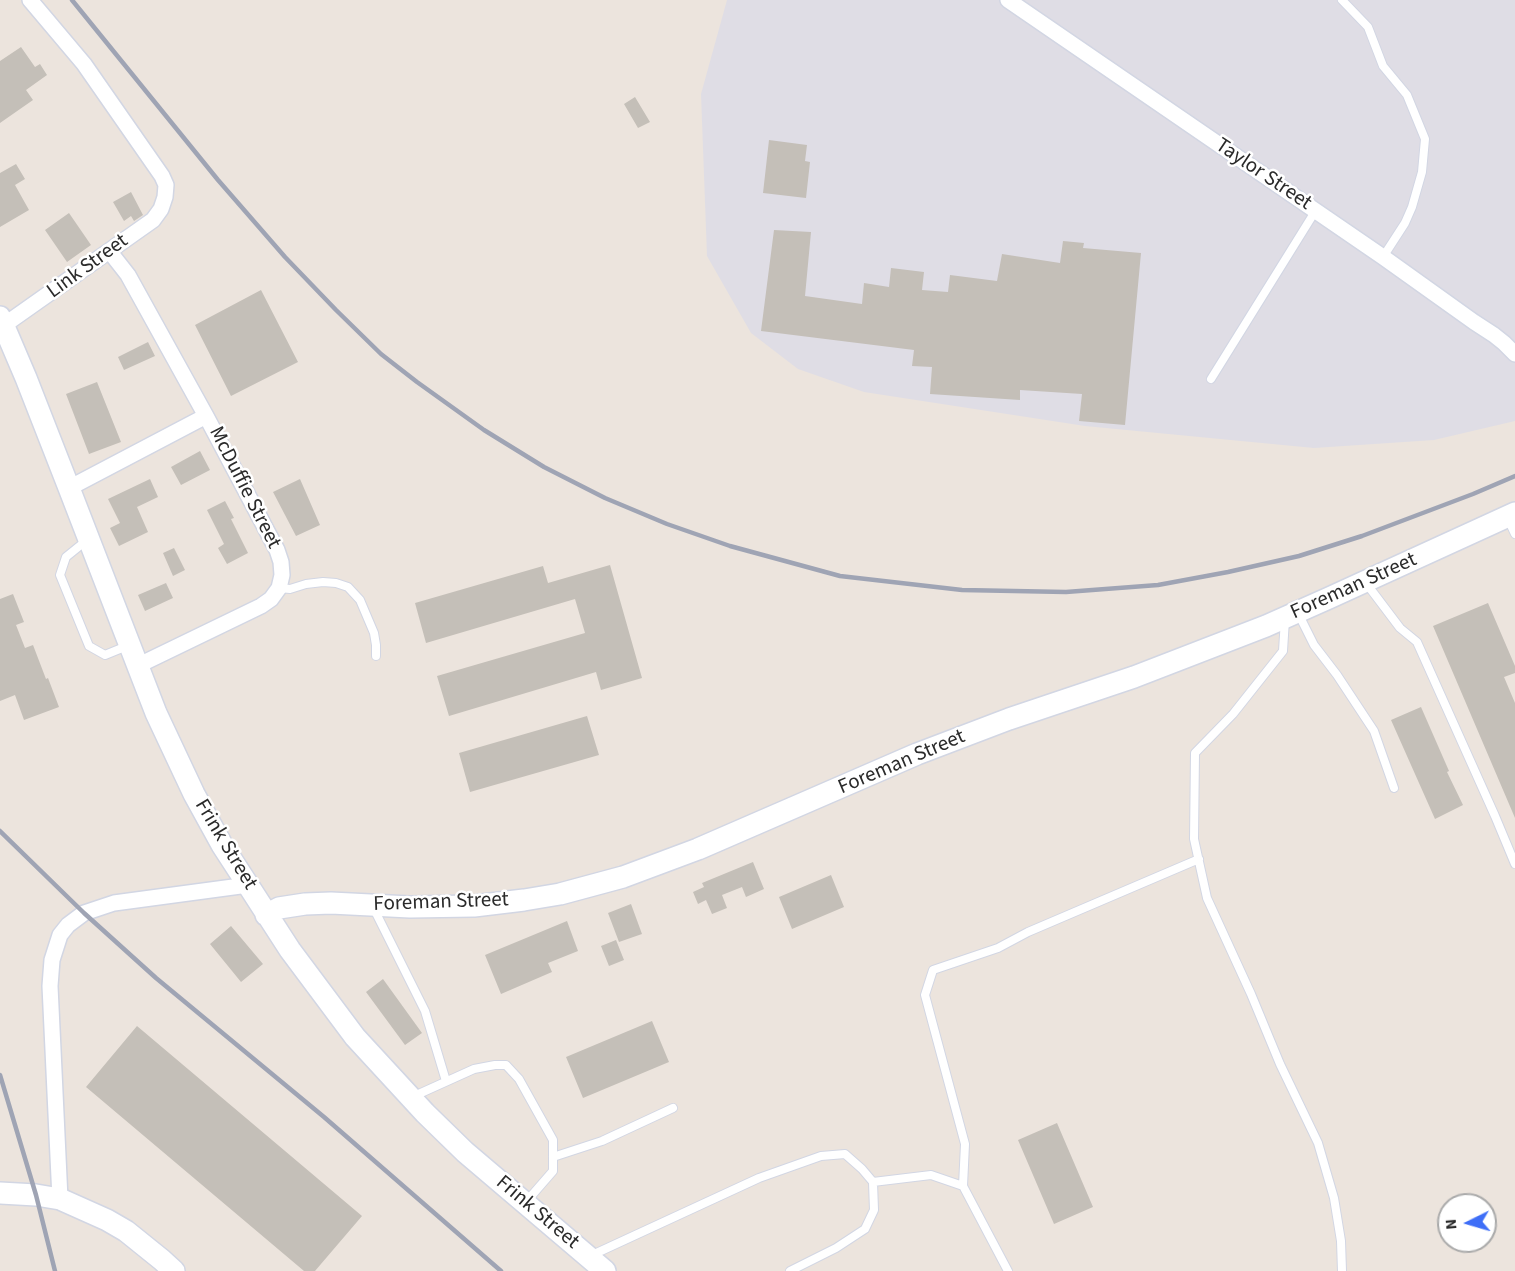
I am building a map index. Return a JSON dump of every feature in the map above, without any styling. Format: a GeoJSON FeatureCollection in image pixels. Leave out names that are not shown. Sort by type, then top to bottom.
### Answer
{"type":"FeatureCollection","features":[{"type":"Feature","properties":{"kind":"street","name":"Link Street"},"geometry":{"type":"LineString","coordinates":[[1,324],[110,252],[153,220],[161,209],[165,197],[166,185],[162,176],[84,64],[30,0]]}},
{"type":"Feature","properties":{"kind":"street","name":"Taylor Street"},"geometry":{"type":"LineString","coordinates":[[1012,1],[1383,257],[1494,335],[1515,354]]}},
{"type":"Feature","properties":{"kind":"street","name":"McDuffie Street"},"geometry":{"type":"LineString","coordinates":[[110,252],[128,275],[207,416],[277,550],[282,576],[279,588]]}},
{"type":"Feature","properties":{"kind":"street","name":"Frink Street"},"geometry":{"type":"LineString","coordinates":[[1,324],[69,488],[156,713],[194,794],[222,845],[290,950],[355,1037],[465,1152],[605,1271]]}},
{"type":"Feature","properties":{"kind":"street"},"geometry":{"type":"LineString","coordinates":[[69,488],[207,416]]}},
{"type":"Feature","properties":{"kind":"street","name":"Foreman Street"},"geometry":{"type":"LineString","coordinates":[[267,915],[279,909],[305,904],[474,906],[560,894],[623,877],[698,849],[917,754],[1009,719],[1144,673],[1291,615],[1365,581],[1512,521]]}},
{"type":"Feature","properties":{"kind":"street"},"geometry":{"type":"LineString","coordinates":[[137,666],[261,606],[271,599],[279,588]]}},
{"type":"Feature","properties":{"kind":"street"},"geometry":{"type":"LineString","coordinates":[[60,1199],[50,972],[51,960],[60,935],[68,925],[84,913],[114,903],[248,885]]}},
{"type":"Feature","properties":{"kind":"street"},"geometry":{"type":"LineString","coordinates":[[0,1193],[60,1199],[107,1220],[126,1232],[174,1271]]}},
{"type":"Feature","properties":{"kind":"lane"},"geometry":{"type":"LineString","coordinates":[[1342,0],[1368,27],[1383,66],[1407,95],[1425,139],[1422,172],[1412,207],[1405,223],[1383,257]]}},
{"type":"Feature","properties":{"kind":"lane"},"geometry":{"type":"LineString","coordinates":[[1211,379],[1316,210]]}},
{"type":"Feature","properties":{"kind":"lane"},"geometry":{"type":"LineString","coordinates":[[88,539],[66,557],[60,574],[89,646],[105,655],[130,645]]}},
{"type":"Feature","properties":{"kind":"lane"},"geometry":{"type":"LineString","coordinates":[[1365,581],[1400,628],[1417,642],[1515,864]]}},
{"type":"Feature","properties":{"kind":"lane"},"geometry":{"type":"LineString","coordinates":[[279,588],[290,589],[323,582],[348,587],[360,600],[374,633],[376,656]]}},
{"type":"Feature","properties":{"kind":"lane"},"geometry":{"type":"LineString","coordinates":[[1291,615],[1337,675],[1374,731],[1394,788]]}},
{"type":"Feature","properties":{"kind":"lane"},"geometry":{"type":"LineString","coordinates":[[1291,615],[1283,651],[1233,714],[1195,753],[1194,839],[1207,898],[1280,1064],[1318,1143],[1334,1198],[1341,1241],[1342,1271]]}},
{"type":"Feature","properties":{"kind":"lane"},"geometry":{"type":"LineString","coordinates":[[1008,1271],[963,1186],[965,1144],[925,995],[933,970],[998,948],[1028,932],[1199,859]]}},
{"type":"Feature","properties":{"kind":"lane"},"geometry":{"type":"LineString","coordinates":[[373,906],[425,1011],[446,1082]]}},
{"type":"Feature","properties":{"kind":"lane"},"geometry":{"type":"LineString","coordinates":[[411,1098],[474,1069],[506,1065],[519,1079],[553,1140],[553,1171],[525,1203]]}},
{"type":"Feature","properties":{"kind":"lane"},"geometry":{"type":"LineString","coordinates":[[553,1157],[602,1141],[673,1108]]}},
{"type":"Feature","properties":{"kind":"lane"},"geometry":{"type":"LineString","coordinates":[[588,1256],[759,1178],[821,1156],[845,1154],[862,1168],[873,1182],[874,1210],[865,1229],[836,1248],[790,1271]]}},
{"type":"Feature","properties":{"kind":"lane"},"geometry":{"type":"LineString","coordinates":[[873,1182],[931,1175],[963,1186]]}},
{"type":"Feature","properties":{"kind":"shaded area"},"geometry":{"type":"Polygon","coordinates":[[[727,0],[1515,0],[1515,421],[1434,440],[1314,448],[1085,426],[864,392],[798,369],[751,333],[707,256],[701,94],[727,0]]]}},
{"type":"Feature","properties":{"kind":"building"},"geometry":{"type":"Polygon","coordinates":[[[21,47],[35,67],[40,64],[47,75],[26,90],[33,100],[0,123],[0,61],[21,47]]]}},
{"type":"Feature","properties":{"kind":"building"},"geometry":{"type":"Polygon","coordinates":[[[635,97],[650,122],[638,128],[624,104],[635,97]]]}},
{"type":"Feature","properties":{"kind":"building"},"geometry":{"type":"Polygon","coordinates":[[[769,140],[807,145],[805,161],[810,162],[806,198],[763,193],[769,140]]]}},
{"type":"Feature","properties":{"kind":"building"},"geometry":{"type":"Polygon","coordinates":[[[16,164],[25,179],[15,185],[29,210],[0,227],[0,173],[16,164]]]}},
{"type":"Feature","properties":{"kind":"building"},"geometry":{"type":"Polygon","coordinates":[[[131,192],[143,215],[134,221],[131,216],[124,221],[113,202],[131,192]]]}},
{"type":"Feature","properties":{"kind":"building"},"geometry":{"type":"Polygon","coordinates":[[[69,213],[91,245],[67,262],[45,230],[69,213]]]}},
{"type":"Feature","properties":{"kind":"building"},"geometry":{"type":"Polygon","coordinates":[[[774,230],[811,232],[805,296],[862,304],[864,283],[889,287],[891,268],[924,272],[922,290],[948,292],[950,275],[997,281],[1002,254],[1060,263],[1063,241],[1084,243],[1083,248],[1141,253],[1125,425],[1079,421],[1082,394],[1020,390],[1020,400],[930,394],[932,367],[912,366],[914,350],[761,331],[774,230]]]}},
{"type":"Feature","properties":{"kind":"building"},"geometry":{"type":"Polygon","coordinates":[[[261,290],[298,362],[231,396],[195,325],[261,290]]]}},
{"type":"Feature","properties":{"kind":"building"},"geometry":{"type":"Polygon","coordinates":[[[148,342],[155,356],[124,370],[118,357],[148,342]]]}},
{"type":"Feature","properties":{"kind":"building"},"geometry":{"type":"Polygon","coordinates":[[[97,382],[121,442],[89,454],[66,394],[97,382]]]}},
{"type":"Feature","properties":{"kind":"building"},"geometry":{"type":"Polygon","coordinates":[[[200,451],[210,470],[181,485],[171,467],[200,451]]]}},
{"type":"Feature","properties":{"kind":"building"},"geometry":{"type":"Polygon","coordinates":[[[150,479],[158,497],[137,507],[148,532],[119,546],[110,528],[120,523],[108,499],[150,479]]]}},
{"type":"Feature","properties":{"kind":"building"},"geometry":{"type":"Polygon","coordinates":[[[300,479],[320,525],[296,536],[273,492],[300,479]]]}},
{"type":"Feature","properties":{"kind":"building"},"geometry":{"type":"Polygon","coordinates":[[[225,501],[248,553],[227,564],[218,548],[224,544],[207,510],[225,501]]]}},
{"type":"Feature","properties":{"kind":"building"},"geometry":{"type":"Polygon","coordinates":[[[174,548],[185,570],[173,576],[163,553],[174,548]]]}},
{"type":"Feature","properties":{"kind":"building"},"geometry":{"type":"Polygon","coordinates":[[[610,565],[642,678],[601,690],[596,672],[449,716],[437,676],[585,633],[575,599],[426,643],[415,603],[543,566],[548,583],[610,565]]]}},
{"type":"Feature","properties":{"kind":"building"},"geometry":{"type":"Polygon","coordinates":[[[166,583],[173,598],[145,611],[138,595],[166,583]]]}},
{"type":"Feature","properties":{"kind":"building"},"geometry":{"type":"Polygon","coordinates":[[[13,594],[24,622],[16,625],[25,648],[33,645],[59,707],[24,720],[15,695],[0,701],[0,599],[13,594]]]}},
{"type":"Feature","properties":{"kind":"building"},"geometry":{"type":"Polygon","coordinates":[[[1488,603],[1515,666],[1515,673],[1504,677],[1515,703],[1515,818],[1433,626],[1488,603]]]}},
{"type":"Feature","properties":{"kind":"building"},"geometry":{"type":"Polygon","coordinates":[[[1421,707],[1463,805],[1435,819],[1391,720],[1421,707]]]}},
{"type":"Feature","properties":{"kind":"building"},"geometry":{"type":"Polygon","coordinates":[[[587,716],[599,755],[470,792],[459,753],[587,716]]]}},
{"type":"Feature","properties":{"kind":"building"},"geometry":{"type":"Polygon","coordinates":[[[753,862],[764,889],[746,897],[742,887],[722,895],[727,908],[712,914],[706,900],[698,904],[693,892],[704,887],[702,883],[753,862]]]}},
{"type":"Feature","properties":{"kind":"building"},"geometry":{"type":"Polygon","coordinates":[[[831,875],[844,907],[792,929],[779,897],[831,875]]]}},
{"type":"Feature","properties":{"kind":"building"},"geometry":{"type":"Polygon","coordinates":[[[631,904],[642,934],[619,942],[608,913],[631,904]]]}},
{"type":"Feature","properties":{"kind":"building"},"geometry":{"type":"Polygon","coordinates":[[[567,921],[578,951],[548,963],[552,972],[501,994],[485,955],[567,921]]]}},
{"type":"Feature","properties":{"kind":"building"},"geometry":{"type":"Polygon","coordinates":[[[231,926],[263,964],[241,982],[210,944],[231,926]]]}},
{"type":"Feature","properties":{"kind":"building"},"geometry":{"type":"Polygon","coordinates":[[[616,940],[624,960],[609,966],[601,946],[616,940]]]}},
{"type":"Feature","properties":{"kind":"building"},"geometry":{"type":"Polygon","coordinates":[[[383,979],[422,1033],[405,1045],[366,992],[383,979]]]}},
{"type":"Feature","properties":{"kind":"building"},"geometry":{"type":"Polygon","coordinates":[[[652,1021],[669,1062],[583,1098],[566,1057],[652,1021]]]}},
{"type":"Feature","properties":{"kind":"building"},"geometry":{"type":"Polygon","coordinates":[[[137,1026],[362,1216],[315,1271],[304,1271],[86,1087],[137,1026]]]}},
{"type":"Feature","properties":{"kind":"building"},"geometry":{"type":"Polygon","coordinates":[[[1057,1123],[1093,1207],[1054,1224],[1018,1140],[1057,1123]]]}},
{"type":"Feature","properties":{"kind":"railway"},"geometry":{"type":"LineString","coordinates":[[72,0],[218,180],[285,257],[381,354],[484,430],[544,467],[605,498],[667,524],[730,546],[840,576],[962,590],[1066,592],[1158,585],[1299,556],[1362,536],[1515,476]]}},
{"type":"Feature","properties":{"kind":"railway"},"geometry":{"type":"LineString","coordinates":[[0,831],[84,913],[156,978],[324,1117],[501,1271]]}},
{"type":"Feature","properties":{"kind":"railway"},"geometry":{"type":"LineString","coordinates":[[0,1075],[36,1195],[55,1271]]}}]}
